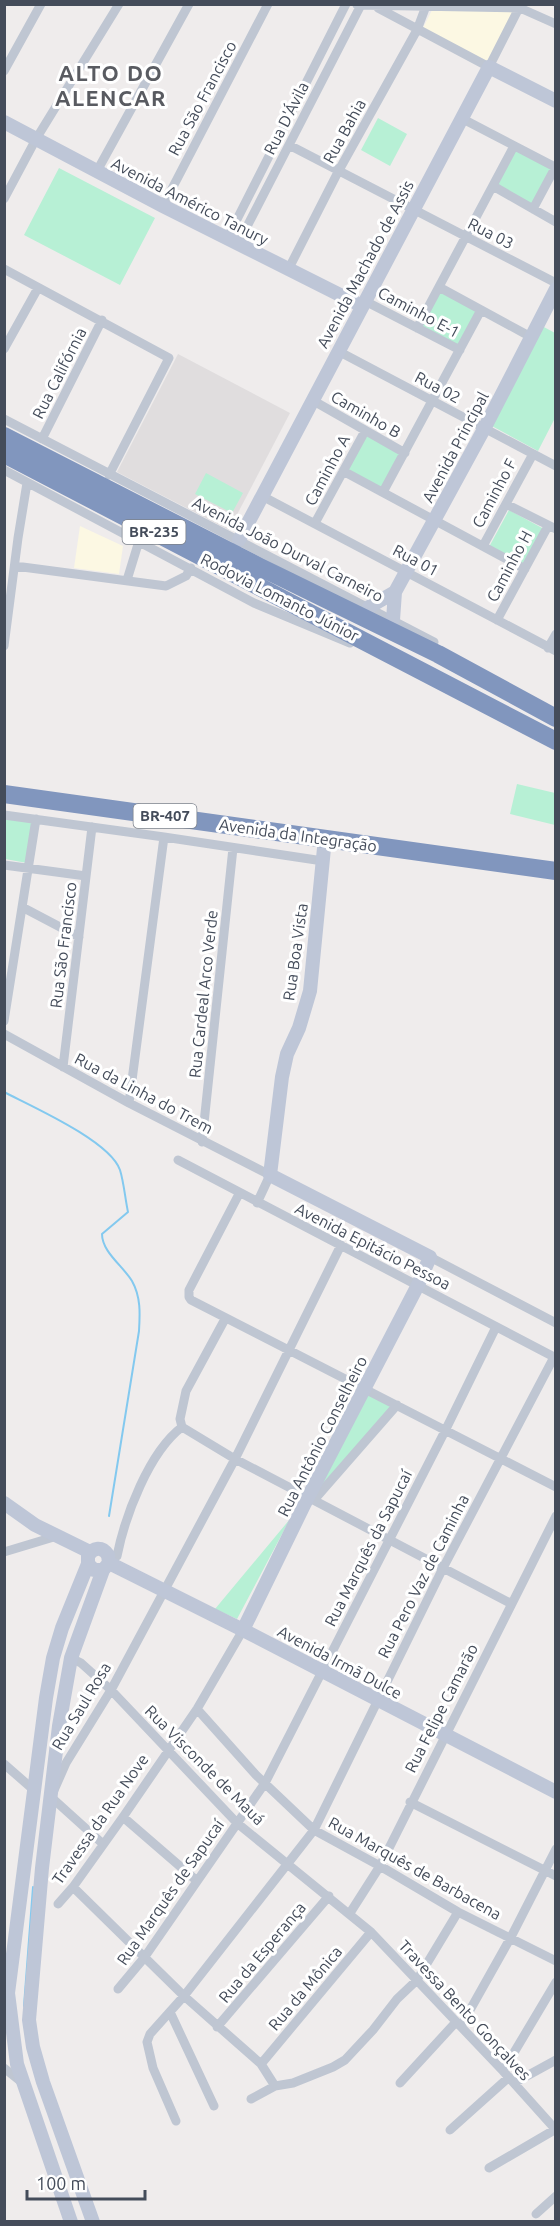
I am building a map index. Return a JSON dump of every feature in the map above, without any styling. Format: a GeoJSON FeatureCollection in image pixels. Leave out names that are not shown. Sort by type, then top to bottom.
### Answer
{"type":"FeatureCollection","features":[{"type":"Feature","properties":{"kind":"highway","name":"Rodovia Lomanto Júnior"},"geometry":{"type":"LineString","coordinates":[[4,436],[260,567],[438,654],[555,718]]}},
{"type":"Feature","properties":{"kind":"highway","name":"Rodovia Lomanto Júnior"},"geometry":{"type":"LineString","coordinates":[[5,465],[304,610],[555,741]]}},
{"type":"Feature","properties":{"kind":"highway"},"geometry":{"type":"LineString","coordinates":[[280,577],[318,582]]}},
{"type":"Feature","properties":{"kind":"highway","name":"Avenida da Integração"},"geometry":{"type":"LineString","coordinates":[[4,794],[243,828],[326,837],[555,871]]}},
{"type":"Feature","properties":{"kind":"street"},"geometry":{"type":"LineString","coordinates":[[30,24],[34,4]]}},
{"type":"Feature","properties":{"kind":"street"},"geometry":{"type":"LineString","coordinates":[[4,71],[41,4]]}},
{"type":"Feature","properties":{"kind":"street"},"geometry":{"type":"LineString","coordinates":[[4,199],[36,139],[119,4]]}},
{"type":"Feature","properties":{"kind":"street"},"geometry":{"type":"LineString","coordinates":[[97,171],[189,4]]}},
{"type":"Feature","properties":{"kind":"street","name":"Rua São Francisco"},"geometry":{"type":"LineString","coordinates":[[163,206],[268,4]]}},
{"type":"Feature","properties":{"kind":"street"},"geometry":{"type":"LineString","coordinates":[[347,4],[521,6],[555,24]]}},
{"type":"Feature","properties":{"kind":"street","name":"Rua D'Ávila"},"geometry":{"type":"LineString","coordinates":[[232,242],[269,157],[347,4]]}},
{"type":"Feature","properties":{"kind":"street","name":"Rua D'Ávila"},"geometry":{"type":"LineString","coordinates":[[232,242],[280,162],[361,5]]}},
{"type":"Feature","properties":{"kind":"street"},"geometry":{"type":"LineString","coordinates":[[376,6],[417,30],[555,101]]}},
{"type":"Feature","properties":{"kind":"street","name":"Rua Bahia"},"geometry":{"type":"LineString","coordinates":[[288,270],[338,172],[417,30],[426,6]]}},
{"type":"Feature","properties":{"kind":"street","name":"Avenida Machado de Assis"},"geometry":{"type":"LineString","coordinates":[[239,540],[521,6]]}},
{"type":"Feature","properties":{"kind":"street"},"geometry":{"type":"LineString","coordinates":[[461,118],[555,167],[533,209]]}},
{"type":"Feature","properties":{"kind":"street","name":"Avenida Américo Tanury"},"geometry":{"type":"LineString","coordinates":[[4,122],[232,242],[363,304]]}},
{"type":"Feature","properties":{"kind":"street","name":"Rua 03"},"geometry":{"type":"LineString","coordinates":[[288,145],[555,283]]}},
{"type":"Feature","properties":{"kind":"street"},"geometry":{"type":"LineString","coordinates":[[417,328],[514,146]]}},
{"type":"Feature","properties":{"kind":"street"},"geometry":{"type":"LineString","coordinates":[[269,157],[280,162]]}},
{"type":"Feature","properties":{"kind":"street"},"geometry":{"type":"LineString","coordinates":[[493,186],[555,222]]}},
{"type":"Feature","properties":{"kind":"street"},"geometry":{"type":"LineString","coordinates":[[4,269],[169,358],[109,474]]}},
{"type":"Feature","properties":{"kind":"street"},"geometry":{"type":"LineString","coordinates":[[439,287],[531,337]]}},
{"type":"Feature","properties":{"kind":"street"},"geometry":{"type":"LineString","coordinates":[[4,350],[38,288]]}},
{"type":"Feature","properties":{"kind":"street","name":"Avenida Principal"},"geometry":{"type":"LineString","coordinates":[[395,592],[484,429],[555,289]]}},
{"type":"Feature","properties":{"kind":"street","name":"Caminho E-1"},"geometry":{"type":"LineString","coordinates":[[363,304],[459,350]]}},
{"type":"Feature","properties":{"kind":"street"},"geometry":{"type":"LineString","coordinates":[[383,492],[481,310]]}},
{"type":"Feature","properties":{"kind":"street","name":"Rua Califórnia"},"geometry":{"type":"LineString","coordinates":[[42,439],[102,320]]}},
{"type":"Feature","properties":{"kind":"street","name":"Rua 02"},"geometry":{"type":"LineString","coordinates":[[338,351],[555,466]]}},
{"type":"Feature","properties":{"kind":"street","name":"Caminho B"},"geometry":{"type":"LineString","coordinates":[[312,400],[405,453]]}},
{"type":"Feature","properties":{"kind":"street","name":"Avenida João Durval Carneiro"},"geometry":{"type":"LineString","coordinates":[[4,419],[369,607],[555,709]]}},
{"type":"Feature","properties":{"kind":"street","name":"Caminho A"},"geometry":{"type":"LineString","coordinates":[[315,524],[365,431]]}},
{"type":"Feature","properties":{"kind":"street","name":"Caminho F"},"geometry":{"type":"LineString","coordinates":[[483,546],[533,454]]}},
{"type":"Feature","properties":{"kind":"street"},"geometry":{"type":"LineString","coordinates":[[4,483],[5,465]]}},
{"type":"Feature","properties":{"kind":"street"},"geometry":{"type":"LineString","coordinates":[[5,465],[27,483],[139,540],[254,603],[316,628],[384,660],[408,665]]}},
{"type":"Feature","properties":{"kind":"street"},"geometry":{"type":"LineString","coordinates":[[343,471],[525,569]]}},
{"type":"Feature","properties":{"kind":"street"},"geometry":{"type":"LineString","coordinates":[[4,645],[8,590],[15,566],[27,483]]}},
{"type":"Feature","properties":{"kind":"street","name":"Rua 01"},"geometry":{"type":"LineString","coordinates":[[262,495],[552,649]]}},
{"type":"Feature","properties":{"kind":"street"},"geometry":{"type":"LineString","coordinates":[[506,504],[552,527]]}},
{"type":"Feature","properties":{"kind":"street","name":"Caminho H"},"geometry":{"type":"LineString","coordinates":[[497,620],[525,569],[552,527]]}},
{"type":"Feature","properties":{"kind":"street"},"geometry":{"type":"LineString","coordinates":[[127,580],[139,540]]}},
{"type":"Feature","properties":{"kind":"street"},"geometry":{"type":"LineString","coordinates":[[15,566],[166,586],[186,576],[191,568]]}},
{"type":"Feature","properties":{"kind":"street"},"geometry":{"type":"LineString","coordinates":[[369,607],[395,592]]}},
{"type":"Feature","properties":{"kind":"street"},"geometry":{"type":"LineString","coordinates":[[393,620],[395,592]]}},
{"type":"Feature","properties":{"kind":"street"},"geometry":{"type":"LineString","coordinates":[[552,649],[555,634]]}},
{"type":"Feature","properties":{"kind":"street"},"geometry":{"type":"LineString","coordinates":[[4,815],[323,861]]}},
{"type":"Feature","properties":{"kind":"street"},"geometry":{"type":"LineString","coordinates":[[4,1021],[36,819]]}},
{"type":"Feature","properties":{"kind":"street","name":"Rua São Francisco"},"geometry":{"type":"LineString","coordinates":[[63,1067],[92,827]]}},
{"type":"Feature","properties":{"kind":"street"},"geometry":{"type":"LineString","coordinates":[[129,1103],[164,837]]}},
{"type":"Feature","properties":{"kind":"street","name":"Rua Boa Vista"},"geometry":{"type":"LineString","coordinates":[[270,1175],[287,1054],[299,1028],[310,991],[326,837]]}},
{"type":"Feature","properties":{"kind":"street","name":"Rua Cardeal Arco Verde"},"geometry":{"type":"LineString","coordinates":[[202,1142],[233,848]]}},
{"type":"Feature","properties":{"kind":"street"},"geometry":{"type":"LineString","coordinates":[[4,865],[86,876]]}},
{"type":"Feature","properties":{"kind":"street"},"geometry":{"type":"LineString","coordinates":[[22,907],[79,937]]}},
{"type":"Feature","properties":{"kind":"street","name":"Rua da Linha do Trem"},"geometry":{"type":"LineString","coordinates":[[4,1035],[202,1142],[270,1175]]}},
{"type":"Feature","properties":{"kind":"street","name":"Avenida Epitácio Pessoa"},"geometry":{"type":"LineString","coordinates":[[178,1160],[239,1194],[555,1357]]}},
{"type":"Feature","properties":{"kind":"street"},"geometry":{"type":"LineString","coordinates":[[257,1203],[270,1175],[555,1323]]}},
{"type":"Feature","properties":{"kind":"street"},"geometry":{"type":"LineString","coordinates":[[239,1194],[189,1290],[191,1300],[555,1487]]}},
{"type":"Feature","properties":{"kind":"street","name":"Rua Saul Rosa"},"geometry":{"type":"LineString","coordinates":[[93,2222],[43,2082],[33,2047],[29,2020],[42,1868],[51,1797],[66,1763],[111,1690],[235,1459],[341,1245]]}},
{"type":"Feature","properties":{"kind":"street","name":"Rua Antônio Conselheiro"},"geometry":{"type":"LineString","coordinates":[[243,1630],[311,1499],[430,1257]]}},
{"type":"Feature","properties":{"kind":"street"},"geometry":{"type":"LineString","coordinates":[[225,1318],[186,1391],[180,1419],[182,1427],[235,1459],[510,1603]]}},
{"type":"Feature","properties":{"kind":"street","name":"Rua Marquês da Sapucaí"},"geometry":{"type":"LineString","coordinates":[[265,1783],[496,1327]]}},
{"type":"Feature","properties":{"kind":"street","name":"Rua Pero Vaz de Caminha"},"geometry":{"type":"LineString","coordinates":[[176,2121],[153,2068],[147,2042],[152,2030],[184,1996],[314,1830],[443,1568],[555,1357]]}},
{"type":"Feature","properties":{"kind":"street","name":"Rua Antônio Conselheiro"},"geometry":{"type":"LineString","coordinates":[[311,1499],[397,1405]]}},
{"type":"Feature","properties":{"kind":"street"},"geometry":{"type":"LineString","coordinates":[[103,1844],[51,1797],[58,1726],[71,1658],[126,1522],[163,1444],[182,1427]]}},
{"type":"Feature","properties":{"kind":"street"},"geometry":{"type":"LineString","coordinates":[[4,1503],[89,1558],[94,1570],[109,1563]]}},
{"type":"Feature","properties":{"kind":"street","name":"Rua Felipe Camarão"},"geometry":{"type":"LineString","coordinates":[[350,1912],[380,1866],[555,1516]]}},
{"type":"Feature","properties":{"kind":"street"},"geometry":{"type":"LineString","coordinates":[[4,1552],[57,1536]]}},
{"type":"Feature","properties":{"kind":"street"},"geometry":{"type":"LineString","coordinates":[[71,2222],[17,2064],[8,1994],[53,1658],[62,1628],[93,1549],[102,1549],[108,1555],[109,1563]]}},
{"type":"Feature","properties":{"kind":"street","name":"Avenida Irmã Dulce"},"geometry":{"type":"LineString","coordinates":[[109,1563],[555,1792]]}},
{"type":"Feature","properties":{"kind":"street","name":"Travessa da Rua Nove"},"geometry":{"type":"LineString","coordinates":[[58,1904],[73,1887],[123,1817],[197,1709],[243,1630]]}},
{"type":"Feature","properties":{"kind":"street","name":"Rua Visconde de Mauá"},"geometry":{"type":"LineString","coordinates":[[71,1658],[81,1663],[111,1690],[237,1823],[350,1912]]}},
{"type":"Feature","properties":{"kind":"street","name":"Rua Marquês de Barbacena"},"geometry":{"type":"LineString","coordinates":[[197,1709],[265,1783],[314,1830],[458,1912],[555,1961]]}},
{"type":"Feature","properties":{"kind":"street"},"geometry":{"type":"LineString","coordinates":[[4,1764],[35,1791]]}},
{"type":"Feature","properties":{"kind":"street","name":"Rua Marquês de Sapucaí"},"geometry":{"type":"LineString","coordinates":[[118,1989],[144,1958],[265,1783]]}},
{"type":"Feature","properties":{"kind":"street"},"geometry":{"type":"LineString","coordinates":[[410,1802],[555,1876]]}},
{"type":"Feature","properties":{"kind":"street"},"geometry":{"type":"LineString","coordinates":[[123,1817],[197,1881]]}},
{"type":"Feature","properties":{"kind":"street"},"geometry":{"type":"LineString","coordinates":[[400,2083],[459,2024],[511,1937],[555,1849]]}},
{"type":"Feature","properties":{"kind":"street"},"geometry":{"type":"LineString","coordinates":[[24,1865],[42,1868]]}},
{"type":"Feature","properties":{"kind":"street"},"geometry":{"type":"LineString","coordinates":[[73,1887],[184,1996],[261,2064],[275,2086]]}},
{"type":"Feature","properties":{"kind":"street","name":"Rua da Esperança"},"geometry":{"type":"LineString","coordinates":[[217,2027],[329,1896]]}},
{"type":"Feature","properties":{"kind":"street","name":"Travessa Bento Gonçalves"},"geometry":{"type":"LineString","coordinates":[[350,1912],[459,2024],[555,2129]]}},
{"type":"Feature","properties":{"kind":"street"},"geometry":{"type":"LineString","coordinates":[[251,2099],[275,2086],[293,2083],[345,2060],[373,2030],[396,1998],[417,1980],[458,1912]]}},
{"type":"Feature","properties":{"kind":"street","name":"Rua da Mônica"},"geometry":{"type":"LineString","coordinates":[[261,2064],[371,1932]]}},
{"type":"Feature","properties":{"kind":"street"},"geometry":{"type":"LineString","coordinates":[[509,2077],[555,1982]]}},
{"type":"Feature","properties":{"kind":"street"},"geometry":{"type":"LineString","coordinates":[[170,2012],[214,2106]]}},
{"type":"Feature","properties":{"kind":"street"},"geometry":{"type":"LineString","coordinates":[[450,2130],[509,2077],[555,2060]]}},
{"type":"Feature","properties":{"kind":"street"},"geometry":{"type":"LineString","coordinates":[[4,2068],[24,2084]]}},
{"type":"Feature","properties":{"kind":"street"},"geometry":{"type":"LineString","coordinates":[[489,2168],[555,2129]]}},
{"type":"Feature","properties":{"kind":"street"},"geometry":{"type":"LineString","coordinates":[[536,2214],[555,2196]]}},
{"type":"Feature","properties":{"kind":"shaded area"},"geometry":{"type":"Polygon","coordinates":[[[434,6],[516,9],[487,61],[423,28],[434,6]]]}},
{"type":"Feature","properties":{"kind":"shaded area"},"geometry":{"type":"Polygon","coordinates":[[[178,354],[290,413],[229,530],[117,472],[178,354]]]}},
{"type":"Feature","properties":{"kind":"shaded area"},"geometry":{"type":"Polygon","coordinates":[[[80,526],[123,546],[119,574],[74,568],[80,526]]]}},
{"type":"Feature","properties":{"kind":"green space"},"geometry":{"type":"Polygon","coordinates":[[[378,118],[407,134],[390,166],[361,150],[378,118]]]}},
{"type":"Feature","properties":{"kind":"green space"},"geometry":{"type":"Polygon","coordinates":[[[517,148],[553,168],[532,205],[496,186],[517,148]]]}},
{"type":"Feature","properties":{"kind":"green space"},"geometry":{"type":"Polygon","coordinates":[[[59,168],[155,218],[120,285],[24,235],[59,168]]]}},
{"type":"Feature","properties":{"kind":"green space"},"geometry":{"type":"Polygon","coordinates":[[[440,291],[477,311],[457,348],[420,329],[440,291]]]}},
{"type":"Feature","properties":{"kind":"green space"},"geometry":{"type":"Polygon","coordinates":[[[542,326],[555,333],[555,418],[538,451],[490,425],[542,326]]]}},
{"type":"Feature","properties":{"kind":"green space"},"geometry":{"type":"Polygon","coordinates":[[[366,435],[402,455],[383,490],[347,470],[366,435]]]}},
{"type":"Feature","properties":{"kind":"green space"},"geometry":{"type":"Polygon","coordinates":[[[206,473],[243,493],[232,513],[195,494],[206,473]]]}},
{"type":"Feature","properties":{"kind":"green space"},"geometry":{"type":"Polygon","coordinates":[[[509,510],[544,529],[524,566],[489,547],[509,510]]]}},
{"type":"Feature","properties":{"kind":"green space"},"geometry":{"type":"Polygon","coordinates":[[[517,784],[555,793],[555,825],[510,814],[517,784]]]}},
{"type":"Feature","properties":{"kind":"green space"},"geometry":{"type":"Polygon","coordinates":[[[4,819],[33,822],[27,863],[5,859],[4,819]]]}},
{"type":"Feature","properties":{"kind":"green space"},"geometry":{"type":"Polygon","coordinates":[[[367,1394],[393,1407],[315,1496],[367,1394]]]}},
{"type":"Feature","properties":{"kind":"green space"},"geometry":{"type":"Polygon","coordinates":[[[290,1519],[237,1619],[215,1609],[290,1519]]]}},
{"type":"Feature","properties":{"kind":"waterway"},"geometry":{"type":"LineString","coordinates":[[4,1092],[87,1137],[102,1148],[120,1170],[128,1212],[102,1234],[105,1247],[135,1287],[140,1318],[109,1516]]}},
{"type":"Feature","properties":{"kind":"waterway"},"geometry":{"type":"LineString","coordinates":[[24,2006],[33,1887]]}},
{"type":"Feature","properties":{"kind":"district","name":"ALTO DO ALENCAR"},"geometry":{"type":"Point","coordinates":[111,86]}}]}
